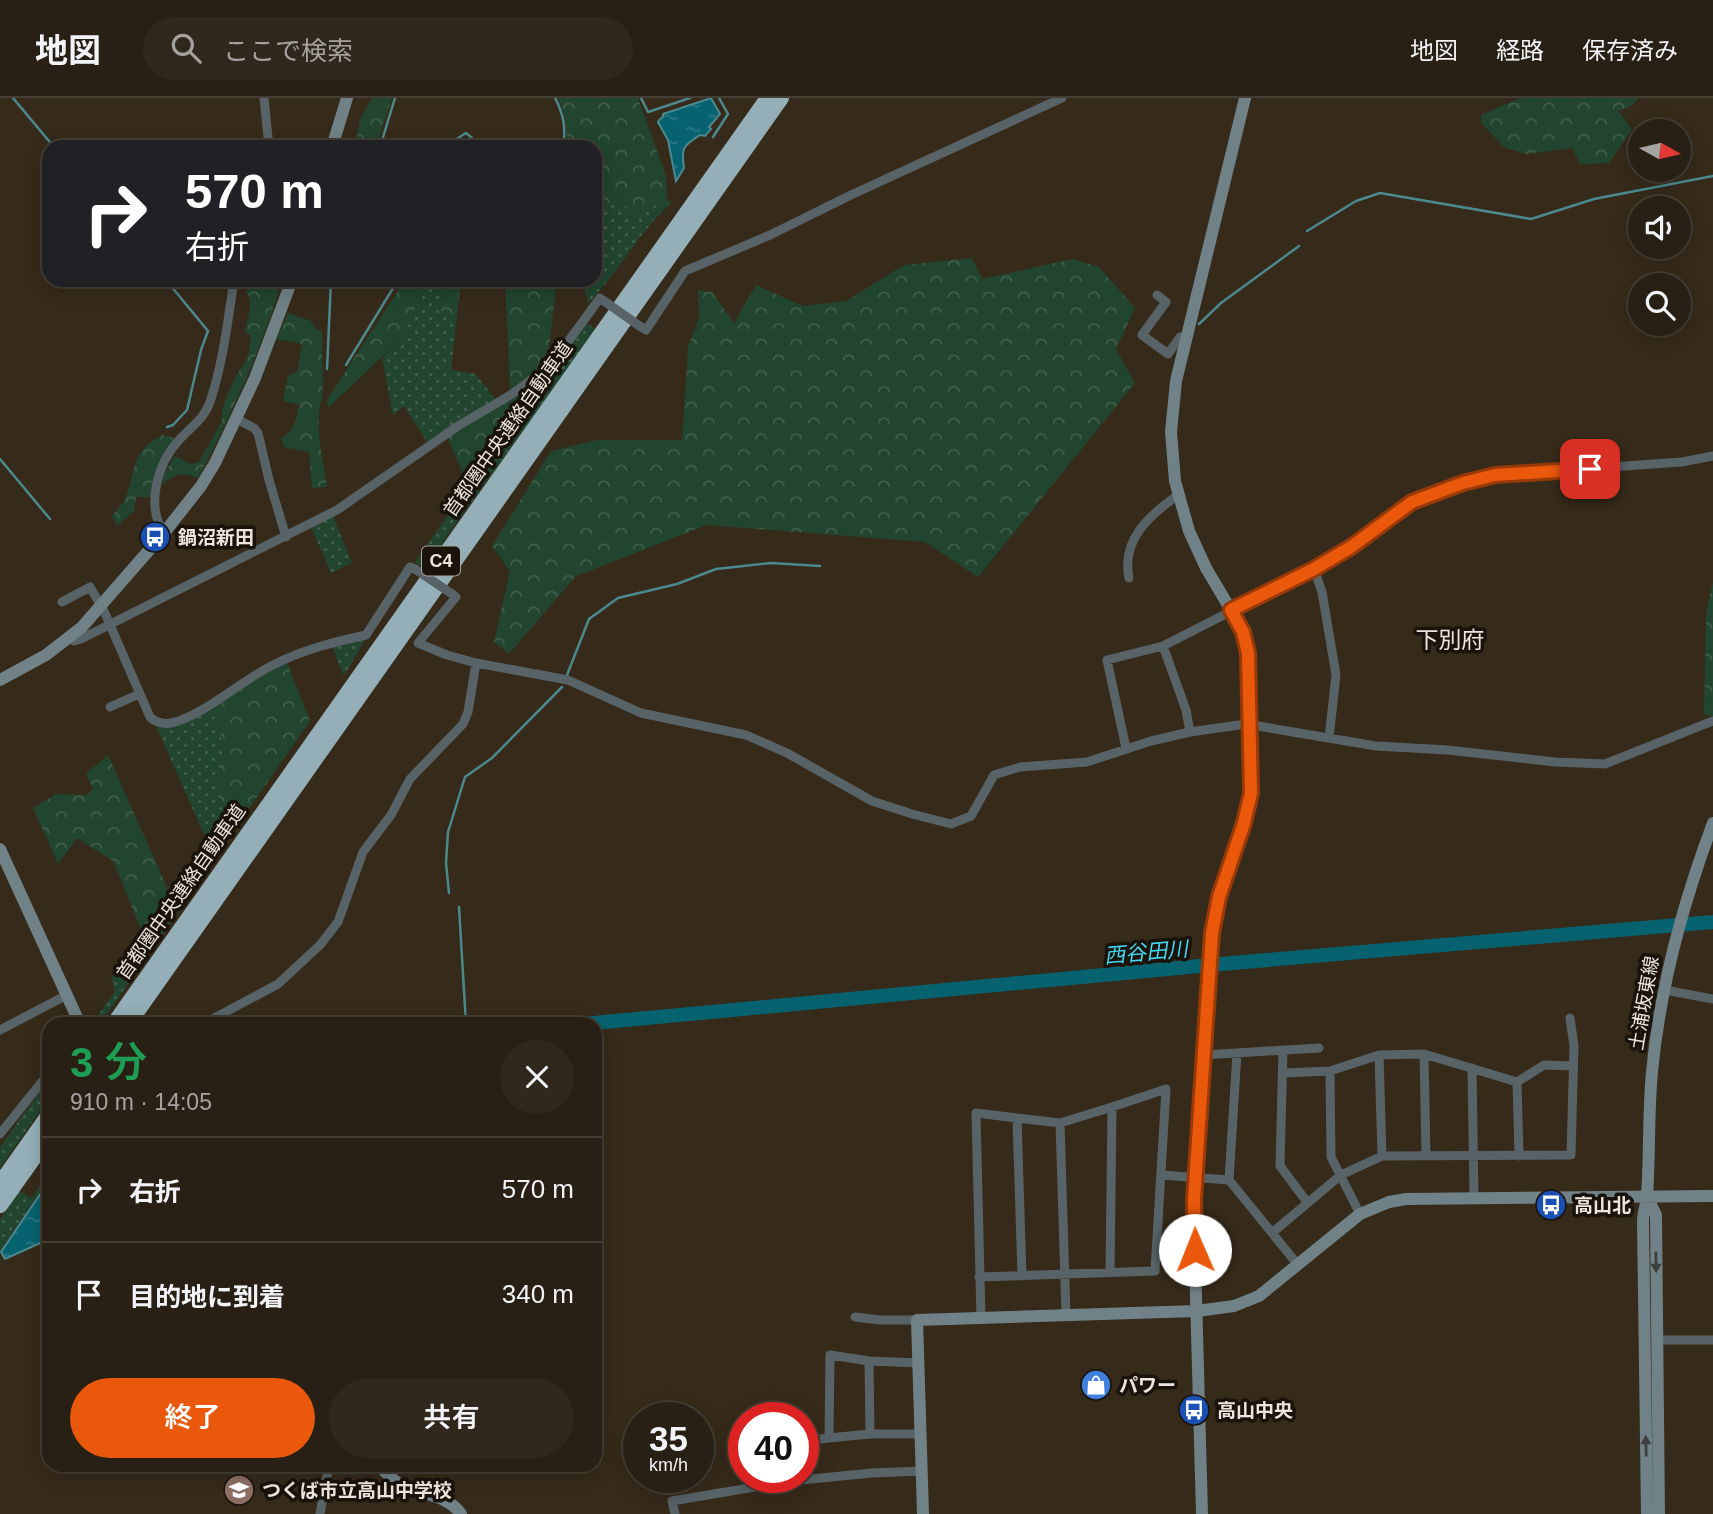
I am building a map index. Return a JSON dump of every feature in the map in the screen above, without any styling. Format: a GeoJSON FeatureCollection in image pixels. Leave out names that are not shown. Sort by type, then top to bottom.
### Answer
{"type":"FeatureCollection","features":[{"type":"Feature","properties":{"kind":"highway","name":"首都圏中央連絡自動車道"},"geometry":{"type":"LineString","coordinates":[[119,1017],[768,98]]}},
{"type":"Feature","properties":{"kind":"highway","name":"首都圏中央連絡自動車道"},"geometry":{"type":"LineString","coordinates":[[133,1017],[781,98]]}},
{"type":"Feature","properties":{"kind":"highway"},"geometry":{"type":"LineString","coordinates":[[0,1184],[42,1125]]}},
{"type":"Feature","properties":{"kind":"highway"},"geometry":{"type":"LineString","coordinates":[[0,1205],[42,1146]]}},
{"type":"Feature","properties":{"kind":"street"},"geometry":{"type":"LineString","coordinates":[[264,98],[268,140]]}},
{"type":"Feature","properties":{"kind":"street"},"geometry":{"type":"LineString","coordinates":[[334,140],[347,98]]}},
{"type":"Feature","properties":{"kind":"street"},"geometry":{"type":"LineString","coordinates":[[70,637],[74,641],[110,626],[167,594],[337,510],[458,426],[534,379],[551,365],[600,298],[646,330],[685,271],[771,234],[1062,98]]}},
{"type":"Feature","properties":{"kind":"street"},"geometry":{"type":"LineString","coordinates":[[1202,1514],[1195,1178],[1216,905],[1244,823],[1251,793],[1251,724],[1248,653],[1243,632],[1209,575],[1189,531],[1178,495],[1171,445],[1172,415],[1186,337],[1245,98]]}},
{"type":"Feature","properties":{"kind":"street"},"geometry":{"type":"LineString","coordinates":[[164,533],[155,510],[159,478],[171,450],[196,425],[209,403],[233,287]]}},
{"type":"Feature","properties":{"kind":"street"},"geometry":{"type":"LineString","coordinates":[[0,680],[46,655],[70,637],[102,606],[164,533],[208,475],[264,359],[290,287]]}},
{"type":"Feature","properties":{"kind":"street"},"geometry":{"type":"LineString","coordinates":[[1157,295],[1166,302],[1142,335],[1168,354],[1180,337],[1186,337]]}},
{"type":"Feature","properties":{"kind":"street"},"geometry":{"type":"LineString","coordinates":[[237,419],[258,432],[286,537]]}},
{"type":"Feature","properties":{"kind":"street"},"geometry":{"type":"LineString","coordinates":[[1126,748],[1107,660],[1163,646],[1314,569],[1351,547],[1412,502],[1463,483],[1495,475],[1682,462],[1713,456]]}},
{"type":"Feature","properties":{"kind":"street"},"geometry":{"type":"LineString","coordinates":[[1129,578],[1129,557],[1138,533],[1151,515],[1178,495]]}},
{"type":"Feature","properties":{"kind":"street"},"geometry":{"type":"LineString","coordinates":[[62,602],[90,587],[102,606],[152,720],[174,722],[196,712],[273,665],[306,651],[366,635],[410,566],[456,597],[418,643],[476,663],[568,680],[641,713],[747,735],[872,801],[951,824],[971,816],[994,775],[1020,767],[1087,762],[1126,748],[1190,732],[1251,724],[1376,746],[1605,764],[1713,721]]}},
{"type":"Feature","properties":{"kind":"street"},"geometry":{"type":"LineString","coordinates":[[1314,569],[1322,592],[1336,675],[1329,738]]}},
{"type":"Feature","properties":{"kind":"street"},"geometry":{"type":"LineString","coordinates":[[1163,646],[1186,710],[1190,732]]}},
{"type":"Feature","properties":{"kind":"street"},"geometry":{"type":"LineString","coordinates":[[216,1017],[278,984],[320,945],[338,922],[363,852],[391,815],[410,779],[463,724],[468,712],[476,663]]}},
{"type":"Feature","properties":{"kind":"street"},"geometry":{"type":"LineString","coordinates":[[110,707],[139,694]]}},
{"type":"Feature","properties":{"kind":"street","name":"土浦坂東線"},"geometry":{"type":"LineString","coordinates":[[1647,1514],[1643,1221],[1647,1196],[1651,1081],[1676,938],[1713,823]]}},
{"type":"Feature","properties":{"kind":"street"},"geometry":{"type":"LineString","coordinates":[[0,849],[77,1017]]}},
{"type":"Feature","properties":{"kind":"street"},"geometry":{"type":"LineString","coordinates":[[1665,990],[1713,999]]}},
{"type":"Feature","properties":{"kind":"street"},"geometry":{"type":"LineString","coordinates":[[0,1030],[67,995]]}},
{"type":"Feature","properties":{"kind":"street"},"geometry":{"type":"LineString","coordinates":[[1273,1232],[1341,1175],[1382,1156],[1571,1155],[1574,1046],[1570,1018]]}},
{"type":"Feature","properties":{"kind":"street"},"geometry":{"type":"LineString","coordinates":[[1203,1055],[1319,1048]]}},
{"type":"Feature","properties":{"kind":"street"},"geometry":{"type":"LineString","coordinates":[[1283,1050],[1280,1167],[1307,1202]]}},
{"type":"Feature","properties":{"kind":"street"},"geometry":{"type":"LineString","coordinates":[[1237,1053],[1229,1180],[1298,1265]]}},
{"type":"Feature","properties":{"kind":"street"},"geometry":{"type":"LineString","coordinates":[[1284,1073],[1330,1071],[1378,1055],[1424,1054],[1517,1082],[1544,1065],[1573,1066]]}},
{"type":"Feature","properties":{"kind":"street"},"geometry":{"type":"LineString","coordinates":[[1424,1054],[1426,1156]]}},
{"type":"Feature","properties":{"kind":"street"},"geometry":{"type":"LineString","coordinates":[[1378,1055],[1382,1156]]}},
{"type":"Feature","properties":{"kind":"street"},"geometry":{"type":"LineString","coordinates":[[1472,1068],[1474,1197]]}},
{"type":"Feature","properties":{"kind":"street"},"geometry":{"type":"LineString","coordinates":[[1330,1071],[1331,1157],[1360,1214]]}},
{"type":"Feature","properties":{"kind":"street"},"geometry":{"type":"LineString","coordinates":[[0,1135],[42,1082]]}},
{"type":"Feature","properties":{"kind":"street"},"geometry":{"type":"LineString","coordinates":[[1517,1082],[1519,1156]]}},
{"type":"Feature","properties":{"kind":"street"},"geometry":{"type":"LineString","coordinates":[[979,1277],[1155,1271],[1166,1089],[1060,1123],[976,1113],[979,1277],[981,1318]]}},
{"type":"Feature","properties":{"kind":"street"},"geometry":{"type":"LineString","coordinates":[[1110,1272],[1112,1107]]}},
{"type":"Feature","properties":{"kind":"street"},"geometry":{"type":"LineString","coordinates":[[1017,1118],[1022,1276]]}},
{"type":"Feature","properties":{"kind":"street"},"geometry":{"type":"LineString","coordinates":[[1060,1123],[1066,1315]]}},
{"type":"Feature","properties":{"kind":"street"},"geometry":{"type":"LineString","coordinates":[[1161,1175],[1229,1180]]}},
{"type":"Feature","properties":{"kind":"street","name":"土浦坂東線"},"geometry":{"type":"LineString","coordinates":[[1647,1196],[1656,1215],[1658,1514]]}},
{"type":"Feature","properties":{"kind":"street"},"geometry":{"type":"LineString","coordinates":[[855,1317],[917,1320],[1197,1311],[1234,1306],[1259,1296],[1360,1214],[1389,1202],[1474,1197],[1713,1196]]}},
{"type":"Feature","properties":{"kind":"street"},"geometry":{"type":"LineString","coordinates":[[917,1320],[923,1514]]}},
{"type":"Feature","properties":{"kind":"street"},"geometry":{"type":"LineString","coordinates":[[1657,1340],[1713,1340]]}},
{"type":"Feature","properties":{"kind":"street"},"geometry":{"type":"LineString","coordinates":[[829,1438],[830,1355],[869,1361],[918,1363]]}},
{"type":"Feature","properties":{"kind":"street"},"geometry":{"type":"LineString","coordinates":[[869,1361],[870,1434]]}},
{"type":"Feature","properties":{"kind":"street"},"geometry":{"type":"LineString","coordinates":[[819,1439],[870,1434],[921,1434]]}},
{"type":"Feature","properties":{"kind":"street"},"geometry":{"type":"LineString","coordinates":[[320,1514],[328,1472]]}},
{"type":"Feature","properties":{"kind":"street"},"geometry":{"type":"LineString","coordinates":[[386,1472],[400,1484],[442,1498],[454,1505],[461,1514]]}},
{"type":"Feature","properties":{"kind":"street"},"geometry":{"type":"LineString","coordinates":[[819,1477],[922,1472]]}},
{"type":"Feature","properties":{"kind":"street"},"geometry":{"type":"LineString","coordinates":[[676,1514],[672,1501],[728,1491]]}},
{"type":"Feature","properties":{"kind":"green space"},"geometry":{"type":"Polygon","coordinates":[[[372,98],[392,98],[378,140],[356,140],[360,119],[372,98]]]}},
{"type":"Feature","properties":{"kind":"green space"},"geometry":{"type":"Polygon","coordinates":[[[557,98],[638,98],[666,176],[667,200],[632,217],[623,200],[602,205],[602,140],[566,140],[566,122],[557,98]]]}},
{"type":"Feature","properties":{"kind":"green space"},"geometry":{"type":"Polygon","coordinates":[[[1520,98],[1639,98],[1631,106],[1618,111],[1628,124],[1628,135],[1609,163],[1580,164],[1572,148],[1527,154],[1505,148],[1481,123],[1481,115],[1520,98]]]}},
{"type":"Feature","properties":{"kind":"green space"},"geometry":{"type":"Polygon","coordinates":[[[623,200],[632,216],[667,200],[672,202],[649,226],[609,279],[588,304],[584,287],[602,287],[602,205],[623,200]]]}},
{"type":"Feature","properties":{"kind":"green space"},"geometry":{"type":"Polygon","coordinates":[[[972,258],[982,279],[1073,259],[1099,267],[1135,308],[1116,349],[1135,383],[978,577],[925,542],[707,525],[576,576],[509,654],[494,642],[510,571],[492,546],[551,451],[597,440],[682,440],[688,347],[699,318],[698,290],[712,292],[734,323],[756,285],[803,306],[846,301],[904,265],[972,258]]]}},
{"type":"Feature","properties":{"kind":"green space"},"geometry":{"type":"Polygon","coordinates":[[[247,287],[280,287],[245,381],[198,478],[179,475],[162,485],[164,474],[175,456],[190,464],[199,462],[222,421],[226,398],[249,350],[251,336],[245,332],[250,301],[246,292],[247,287]]]}},
{"type":"Feature","properties":{"kind":"green space"},"geometry":{"type":"Polygon","coordinates":[[[399,287],[425,287],[403,337],[328,408],[327,400],[399,287]]]}},
{"type":"Feature","properties":{"kind":"green space"},"geometry":{"type":"Polygon","coordinates":[[[425,287],[442,287],[439,309],[457,316],[451,370],[476,374],[495,399],[427,442],[404,406],[393,415],[382,358],[403,337],[425,287]]]}},
{"type":"Feature","properties":{"kind":"green space"},"geometry":{"type":"Polygon","coordinates":[[[442,287],[460,287],[457,316],[439,310],[442,287]]]}},
{"type":"Feature","properties":{"kind":"green space"},"geometry":{"type":"Polygon","coordinates":[[[505,287],[556,287],[549,346],[539,372],[510,390],[505,287]]]}},
{"type":"Feature","properties":{"kind":"green space"},"geometry":{"type":"Polygon","coordinates":[[[288,313],[311,321],[316,329],[322,331],[323,395],[319,429],[327,487],[312,488],[309,452],[284,447],[281,438],[292,428],[299,405],[283,401],[288,376],[297,372],[302,344],[276,339],[288,313]]]}},
{"type":"Feature","properties":{"kind":"green space"},"geometry":{"type":"Polygon","coordinates":[[[588,323],[596,330],[424,568],[415,562],[550,370],[588,323]]]}},
{"type":"Feature","properties":{"kind":"green space"},"geometry":{"type":"Polygon","coordinates":[[[550,370],[468,485],[447,437],[535,384],[550,370]]]}},
{"type":"Feature","properties":{"kind":"green space"},"geometry":{"type":"Polygon","coordinates":[[[162,435],[176,438],[154,478],[150,497],[136,497],[134,511],[117,526],[112,516],[126,497],[136,461],[145,447],[162,435]]]}},
{"type":"Feature","properties":{"kind":"green space"},"geometry":{"type":"Polygon","coordinates":[[[333,516],[352,563],[331,573],[311,527],[333,516]]]}},
{"type":"Feature","properties":{"kind":"green space"},"geometry":{"type":"Polygon","coordinates":[[[1713,582],[1713,717],[1704,714],[1706,614],[1713,582]]]}},
{"type":"Feature","properties":{"kind":"green space"},"geometry":{"type":"Polygon","coordinates":[[[367,637],[344,676],[332,647],[367,637]]]}},
{"type":"Feature","properties":{"kind":"green space"},"geometry":{"type":"Polygon","coordinates":[[[287,662],[310,721],[248,810],[229,816],[217,796],[224,750],[218,721],[206,708],[287,662]]]}},
{"type":"Feature","properties":{"kind":"green space"},"geometry":{"type":"Polygon","coordinates":[[[206,708],[218,721],[224,750],[217,796],[229,816],[248,810],[236,827],[206,839],[156,726],[206,708]]]}},
{"type":"Feature","properties":{"kind":"green space"},"geometry":{"type":"Polygon","coordinates":[[[108,755],[175,905],[146,942],[113,861],[77,838],[58,864],[33,808],[56,794],[87,795],[93,788],[86,774],[108,755]]]}},
{"type":"Feature","properties":{"kind":"green space"},"geometry":{"type":"Polygon","coordinates":[[[175,905],[179,911],[105,1017],[97,1017],[115,991],[111,977],[146,942],[175,905]]]}},
{"type":"Feature","properties":{"kind":"green space"},"geometry":{"type":"Polygon","coordinates":[[[42,1089],[42,1108],[0,1168],[0,1147],[42,1089]]]}},
{"type":"Feature","properties":{"kind":"green space"},"geometry":{"type":"Polygon","coordinates":[[[42,1183],[42,1189],[0,1251],[0,1219],[20,1191],[31,1198],[42,1183]]]}},
{"type":"Feature","properties":{"kind":"water"},"geometry":{"type":"Polygon","coordinates":[[[711,98],[720,114],[705,136],[700,135],[684,148],[684,168],[676,181],[668,140],[658,122],[663,114],[711,98]]]}},
{"type":"Feature","properties":{"kind":"water"},"geometry":{"type":"Polygon","coordinates":[[[42,1191],[42,1242],[5,1259],[1,1252],[42,1191]]]}},
{"type":"Feature","properties":{"kind":"waterway"},"geometry":{"type":"LineString","coordinates":[[13,98],[48,140]]}},
{"type":"Feature","properties":{"kind":"waterway"},"geometry":{"type":"LineString","coordinates":[[382,140],[395,98]]}},
{"type":"Feature","properties":{"kind":"waterway"},"geometry":{"type":"LineString","coordinates":[[555,98],[564,122],[564,140]]}},
{"type":"Feature","properties":{"kind":"waterway"},"geometry":{"type":"LineString","coordinates":[[641,98],[648,112],[690,98]]}},
{"type":"Feature","properties":{"kind":"waterway"},"geometry":{"type":"LineString","coordinates":[[713,137],[728,114],[719,98]]}},
{"type":"Feature","properties":{"kind":"waterway"},"geometry":{"type":"LineString","coordinates":[[455,140],[466,133],[473,140]]}},
{"type":"Feature","properties":{"kind":"waterway"},"geometry":{"type":"LineString","coordinates":[[1307,231],[1356,201],[1380,193],[1531,219],[1594,199],[1713,176]]}},
{"type":"Feature","properties":{"kind":"waterway"},"geometry":{"type":"LineString","coordinates":[[1199,324],[1221,303],[1299,246]]}},
{"type":"Feature","properties":{"kind":"waterway"},"geometry":{"type":"LineString","coordinates":[[167,427],[173,425],[187,410],[208,331],[172,287]]}},
{"type":"Feature","properties":{"kind":"waterway"},"geometry":{"type":"LineString","coordinates":[[327,369],[331,287]]}},
{"type":"Feature","properties":{"kind":"waterway"},"geometry":{"type":"LineString","coordinates":[[346,365],[394,287]]}},
{"type":"Feature","properties":{"kind":"waterway"},"geometry":{"type":"LineString","coordinates":[[0,459],[50,519]]}},
{"type":"Feature","properties":{"kind":"waterway"},"geometry":{"type":"LineString","coordinates":[[567,675],[589,619],[618,598],[677,584],[716,569],[771,563],[820,566]]}},
{"type":"Feature","properties":{"kind":"waterway"},"geometry":{"type":"LineString","coordinates":[[449,893],[446,863],[448,832],[465,777],[492,758],[562,687]]}},
{"type":"Feature","properties":{"kind":"waterway"},"geometry":{"type":"LineString","coordinates":[[459,907],[466,1017]]}},
{"type":"Feature","properties":{"kind":"waterway","name":"西谷田川"},"geometry":{"type":"LineString","coordinates":[[602,1022],[1221,964],[1713,922]]}},
{"type":"Feature","properties":{"kind":"place","name":"鍋沼新田"},"geometry":{"type":"Point","coordinates":[155,537]}},
{"type":"Feature","properties":{"kind":"place","name":"高山北"},"geometry":{"type":"Point","coordinates":[1551,1205]}},
{"type":"Feature","properties":{"kind":"place","name":"パワー"},"geometry":{"type":"Point","coordinates":[1096,1385]}},
{"type":"Feature","properties":{"kind":"place","name":"高山中央"},"geometry":{"type":"Point","coordinates":[1194,1410]}},
{"type":"Feature","properties":{"kind":"place","name":"つくば市立高山中学校"},"geometry":{"type":"Point","coordinates":[239,1490]}},
{"type":"Feature","properties":{"kind":"district","name":"下別府"},"geometry":{"type":"Point","coordinates":[1450,640]}},
{"type":"Feature","properties":{"kind":"route"},"geometry":{"type":"LineString","coordinates":[[1195,1250],[1194,1200],[1214,915],[1251,793],[1248,653],[1243,632],[1231,610],[1314,569],[1351,547],[1412,502],[1463,483],[1495,475],[1590,469]]}}]}
